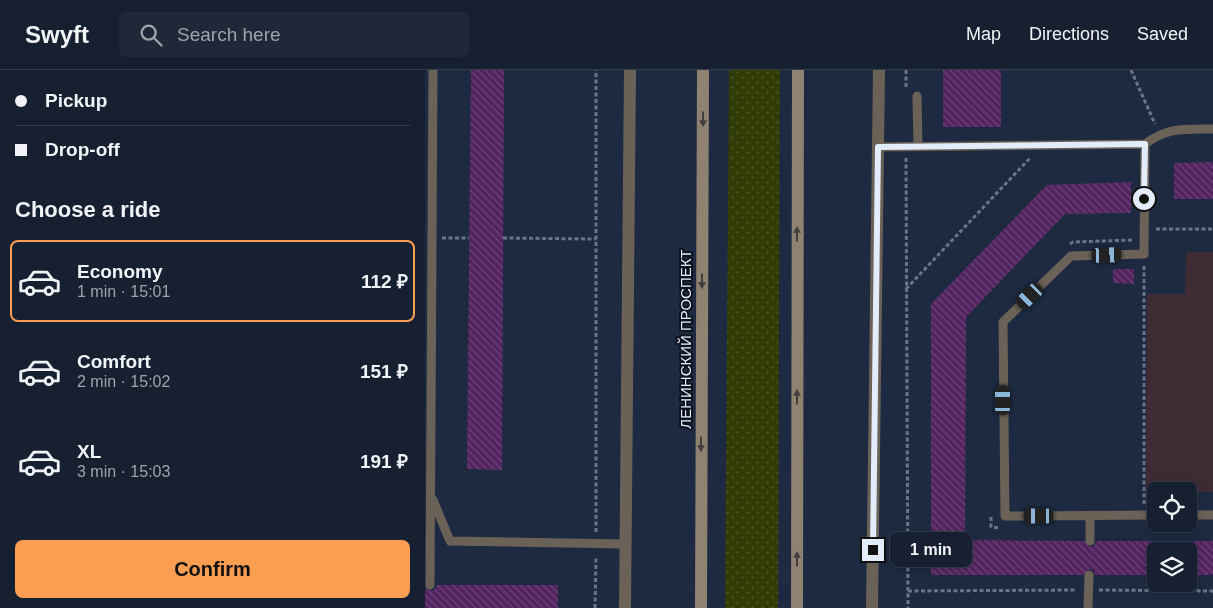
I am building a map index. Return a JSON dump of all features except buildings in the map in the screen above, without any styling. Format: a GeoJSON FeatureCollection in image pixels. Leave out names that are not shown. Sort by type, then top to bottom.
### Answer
{"type":"FeatureCollection","features":[{"type":"Feature","properties":{"kind":"main road","name":"ЛЕНИНСКИЙ ПРОСПЕКТ"},"geometry":{"type":"LineString","coordinates":[[701,608],[703,70]]}},
{"type":"Feature","properties":{"kind":"main road"},"geometry":{"type":"LineString","coordinates":[[797,608],[798,70]]}},
{"type":"Feature","properties":{"kind":"street"},"geometry":{"type":"LineString","coordinates":[[625,608],[631,70]]}},
{"type":"Feature","properties":{"kind":"street"},"geometry":{"type":"LineString","coordinates":[[872,608],[879,70]]}},
{"type":"Feature","properties":{"kind":"lane"},"geometry":{"type":"LineString","coordinates":[[430,585],[428,494],[433,70]]}},
{"type":"Feature","properties":{"kind":"lane"},"geometry":{"type":"LineString","coordinates":[[917,96],[918,146]]}},
{"type":"Feature","properties":{"kind":"lane"},"geometry":{"type":"LineString","coordinates":[[878,147],[1145,144],[1159,134],[1179,129],[1213,129]]}},
{"type":"Feature","properties":{"kind":"lane"},"geometry":{"type":"LineString","coordinates":[[1144,515],[1005,516],[1003,322],[1071,256],[1144,254],[1145,144]]}},
{"type":"Feature","properties":{"kind":"lane"},"geometry":{"type":"LineString","coordinates":[[428,494],[449,540],[625,544]]}},
{"type":"Feature","properties":{"kind":"lane"},"geometry":{"type":"LineString","coordinates":[[1197,515],[1213,515]]}},
{"type":"Feature","properties":{"kind":"lane"},"geometry":{"type":"LineString","coordinates":[[1090,516],[1090,541]]}},
{"type":"Feature","properties":{"kind":"lane"},"geometry":{"type":"LineString","coordinates":[[1088,608],[1089,575]]}},
{"type":"Feature","properties":{"kind":"path"},"geometry":{"type":"LineString","coordinates":[[595,608],[596,70]]}},
{"type":"Feature","properties":{"kind":"path"},"geometry":{"type":"LineString","coordinates":[[906,70],[906,99]]}},
{"type":"Feature","properties":{"kind":"path"},"geometry":{"type":"LineString","coordinates":[[1131,70],[1159,134]]}},
{"type":"Feature","properties":{"kind":"path"},"geometry":{"type":"LineString","coordinates":[[906,147],[908,608]]}},
{"type":"Feature","properties":{"kind":"path"},"geometry":{"type":"LineString","coordinates":[[906,289],[1034,153]]}},
{"type":"Feature","properties":{"kind":"path"},"geometry":{"type":"LineString","coordinates":[[1155,219],[1155,229],[1213,228]]}},
{"type":"Feature","properties":{"kind":"path"},"geometry":{"type":"LineString","coordinates":[[1066,248],[1073,242],[1134,240],[1134,230]]}},
{"type":"Feature","properties":{"kind":"path"},"geometry":{"type":"LineString","coordinates":[[439,238],[469,238]]}},
{"type":"Feature","properties":{"kind":"path"},"geometry":{"type":"LineString","coordinates":[[503,238],[596,239]]}},
{"type":"Feature","properties":{"kind":"path"},"geometry":{"type":"LineString","coordinates":[[1144,254],[1143,529],[1147,529]]}},
{"type":"Feature","properties":{"kind":"path"},"geometry":{"type":"LineString","coordinates":[[991,508],[991,528],[1001,528]]}},
{"type":"Feature","properties":{"kind":"path"},"geometry":{"type":"LineString","coordinates":[[908,591],[1213,591]]}},
{"type":"Feature","properties":{"kind":"shaded area"},"geometry":{"type":"Polygon","coordinates":[[[1186,252],[1213,252],[1213,492],[1197,492],[1197,482],[1147,482],[1146,491],[1147,294],[1185,294],[1186,252]]]}},
{"type":"Feature","properties":{"kind":"green space"},"geometry":{"type":"Polygon","coordinates":[[[729,70],[780,70],[778,608],[725,608],[729,70]]]}},
{"type":"Feature","properties":{"kind":"route"},"geometry":{"type":"LineString","coordinates":[[873,550],[878,147],[1145,144],[1144,199]]}}]}
